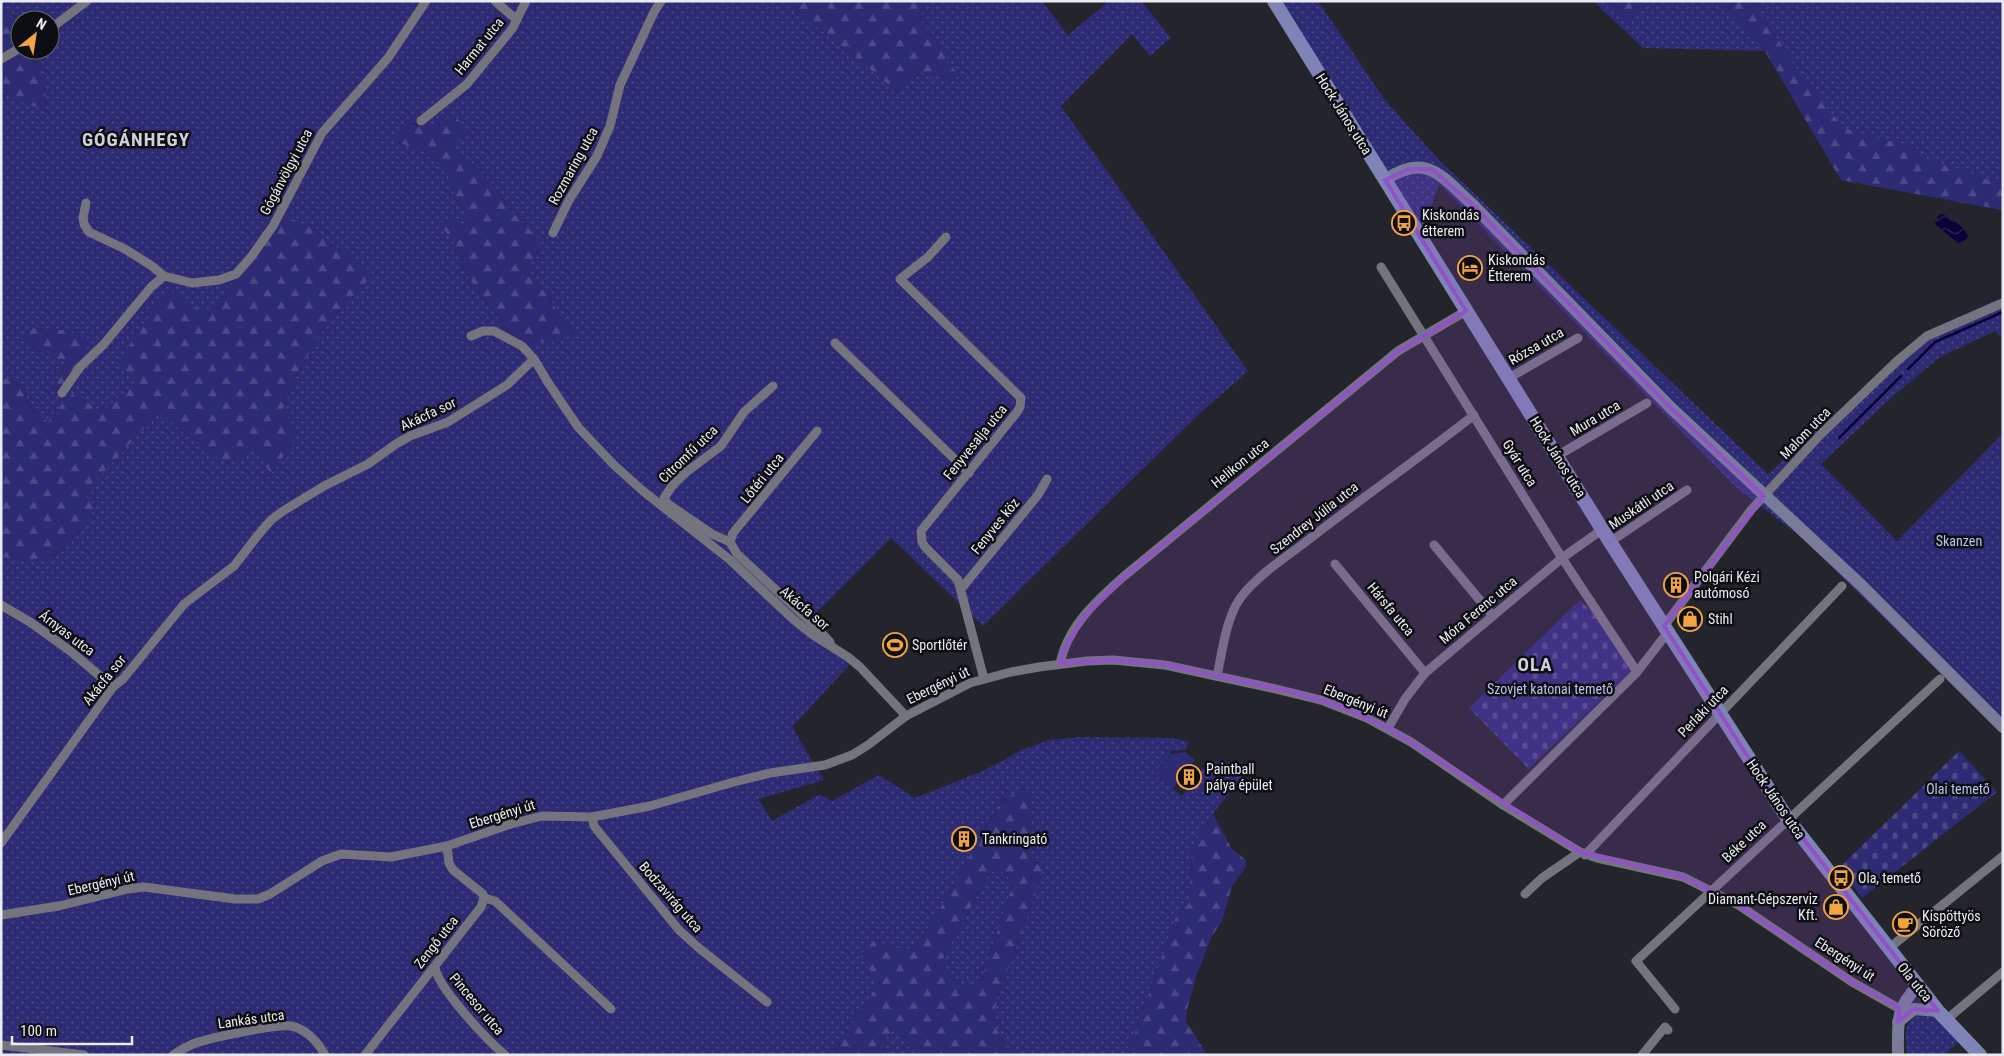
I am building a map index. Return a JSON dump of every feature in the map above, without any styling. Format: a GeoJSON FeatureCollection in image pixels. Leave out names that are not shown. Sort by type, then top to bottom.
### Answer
{"type":"FeatureCollection","features":[{"type":"Feature","properties":{"kind":"main road","name":"Hock János utca"},"geometry":{"type":"LineString","coordinates":[[1274,1],[1610,542],[1788,820],[1854,905]]}},
{"type":"Feature","properties":{"kind":"main road","name":"Ola utca"},"geometry":{"type":"LineString","coordinates":[[1854,905],[1942,1016],[1980,1055]]}},
{"type":"Feature","properties":{"kind":"street"},"geometry":{"type":"LineString","coordinates":[[60,21],[87,1]]}},
{"type":"Feature","properties":{"kind":"street","name":"Gógánvölgyi utca"},"geometry":{"type":"LineString","coordinates":[[86,203],[83,218],[89,232],[132,253],[164,276],[183,282],[202,283],[236,274],[244,266],[272,226],[322,133],[388,58],[426,1]]}},
{"type":"Feature","properties":{"kind":"street"},"geometry":{"type":"LineString","coordinates":[[495,1],[518,20]]}},
{"type":"Feature","properties":{"kind":"street","name":"Harmat utca"},"geometry":{"type":"LineString","coordinates":[[422,121],[467,84],[518,20],[526,1]]}},
{"type":"Feature","properties":{"kind":"street","name":"Rozmaring utca"},"geometry":{"type":"LineString","coordinates":[[553,233],[569,200],[597,156],[610,126],[620,85],[661,1]]}},
{"type":"Feature","properties":{"kind":"street"},"geometry":{"type":"LineString","coordinates":[[1385,180],[1397,172],[1409,169],[1427,168],[1437,172],[1472,204],[1670,407],[1861,585],[2003,727]]}},
{"type":"Feature","properties":{"kind":"street","name":"Fenyvesalja utca"},"geometry":{"type":"LineString","coordinates":[[946,237],[928,257],[900,279],[1021,398],[1020,407],[1017,412],[924,526],[921,537],[925,547],[954,575],[961,589],[984,678]]}},
{"type":"Feature","properties":{"kind":"street","name":"Gyár utca"},"geometry":{"type":"LineString","coordinates":[[1382,267],[1562,558],[1637,672]]}},
{"type":"Feature","properties":{"kind":"street"},"geometry":{"type":"LineString","coordinates":[[62,393],[80,367],[104,344],[151,287],[164,276]]}},
{"type":"Feature","properties":{"kind":"street","name":"Malom utca"},"geometry":{"type":"LineString","coordinates":[[1503,805],[1637,672],[1741,523],[1820,435],[1918,342],[1936,332],[2003,303]]}},
{"type":"Feature","properties":{"kind":"street","name":"Helikon utca"},"geometry":{"type":"LineString","coordinates":[[1060,664],[1062,653],[1074,630],[1093,606],[1123,577],[1398,352],[1466,311]]}},
{"type":"Feature","properties":{"kind":"street"},"geometry":{"type":"LineString","coordinates":[[471,336],[494,331],[522,346],[534,359]]}},
{"type":"Feature","properties":{"kind":"street","name":"Rózsa utca"},"geometry":{"type":"LineString","coordinates":[[1508,378],[1578,338]]}},
{"type":"Feature","properties":{"kind":"street"},"geometry":{"type":"LineString","coordinates":[[835,343],[969,473]]}},
{"type":"Feature","properties":{"kind":"street","name":"Akácfa sor"},"geometry":{"type":"LineString","coordinates":[[1,843],[113,688],[123,680],[184,604],[234,566],[271,520],[324,486],[368,464],[410,436],[448,422],[507,385],[534,359],[578,427],[614,465],[643,491],[729,559],[794,620],[860,667],[906,716]]}},
{"type":"Feature","properties":{"kind":"street","name":"Citromfű utca"},"geometry":{"type":"LineString","coordinates":[[730,542],[712,534],[668,504],[664,498],[672,486],[685,473],[721,446],[744,412],[773,386]]}},
{"type":"Feature","properties":{"kind":"street","name":"Mura utca"},"geometry":{"type":"LineString","coordinates":[[1557,456],[1647,403]]}},
{"type":"Feature","properties":{"kind":"street","name":"Szendrey Júlia utca"},"geometry":{"type":"LineString","coordinates":[[1217,676],[1231,617],[1236,605],[1250,588],[1276,565],[1363,497],[1474,415]]}},
{"type":"Feature","properties":{"kind":"street","name":"Lőtéri utca"},"geometry":{"type":"LineString","coordinates":[[730,542],[734,533],[817,431]]}},
{"type":"Feature","properties":{"kind":"street","name":"Fenyves köz"},"geometry":{"type":"LineString","coordinates":[[961,589],[1038,494],[1047,478]]}},
{"type":"Feature","properties":{"kind":"street","name":"Muskátli utca"},"geometry":{"type":"LineString","coordinates":[[1610,542],[1687,490]]}},
{"type":"Feature","properties":{"kind":"street","name":"Móra Ferenc utca"},"geometry":{"type":"LineString","coordinates":[[1388,728],[1405,699],[1425,672],[1562,558],[1603,529]]}},
{"type":"Feature","properties":{"kind":"street"},"geometry":{"type":"LineString","coordinates":[[730,542],[737,554],[822,633],[829,640],[832,647]]}},
{"type":"Feature","properties":{"kind":"street"},"geometry":{"type":"LineString","coordinates":[[1434,545],[1493,616]]}},
{"type":"Feature","properties":{"kind":"street","name":"Hársfa utca"},"geometry":{"type":"LineString","coordinates":[[1335,564],[1425,672]]}},
{"type":"Feature","properties":{"kind":"street","name":"Perlaki utca"},"geometry":{"type":"LineString","coordinates":[[1525,894],[1542,878],[1583,854],[1842,586]]}},
{"type":"Feature","properties":{"kind":"street","name":"Árnyas utca"},"geometry":{"type":"LineString","coordinates":[[1,605],[30,622],[69,650],[113,688]]}},
{"type":"Feature","properties":{"kind":"street","name":"Ebergényi út"},"geometry":{"type":"LineString","coordinates":[[1,915],[59,906],[128,889],[144,887],[234,899],[258,899],[270,894],[322,861],[341,854],[391,857],[447,846],[511,824],[542,816],[592,816],[650,806],[752,777],[825,765],[838,761],[868,746],[906,716],[951,692],[984,678],[1011,672],[1087,661],[1140,662],[1165,665],[1320,700],[1344,708],[1388,728],[1503,805],[1583,854],[1683,878],[1711,891],[1760,918],[1852,982],[1900,1009]]}},
{"type":"Feature","properties":{"kind":"street","name":"Béke utca"},"geometry":{"type":"LineString","coordinates":[[1674,1009],[1636,961],[1940,679]]}},
{"type":"Feature","properties":{"kind":"street","name":"Bodzavirág utca"},"geometry":{"type":"LineString","coordinates":[[592,816],[594,826],[679,930],[767,1002]]}},
{"type":"Feature","properties":{"kind":"street"},"geometry":{"type":"LineString","coordinates":[[447,846],[449,862],[454,870],[476,887],[483,894],[484,898],[495,901],[611,1009]]}},
{"type":"Feature","properties":{"kind":"street"},"geometry":{"type":"LineString","coordinates":[[1888,949],[2003,856]]}},
{"type":"Feature","properties":{"kind":"street","name":"Zengő utca"},"geometry":{"type":"LineString","coordinates":[[365,1055],[481,907],[484,898]]}},
{"type":"Feature","properties":{"kind":"street","name":"Pincesor utca"},"geometry":{"type":"LineString","coordinates":[[435,967],[438,980],[473,1024],[505,1055]]}},
{"type":"Feature","properties":{"kind":"street"},"geometry":{"type":"LineString","coordinates":[[1898,1022],[1914,1009],[1942,1016],[2003,972]]}},
{"type":"Feature","properties":{"kind":"street"},"geometry":{"type":"LineString","coordinates":[[1898,1055],[1900,1009],[1918,986]]}},
{"type":"Feature","properties":{"kind":"street","name":"Lankás utca"},"geometry":{"type":"LineString","coordinates":[[172,1055],[194,1044],[208,1040],[276,1027],[291,1026],[308,1034],[325,1055]]}},
{"type":"Feature","properties":{"kind":"street"},"geometry":{"type":"LineString","coordinates":[[1642,1055],[1665,1027],[1668,1030]]}},
{"type":"Feature","properties":{"kind":"street"},"geometry":{"type":"LineString","coordinates":[[1,1045],[84,1055]]}},
{"type":"Feature","properties":{"kind":"highlighted area"},"geometry":{"type":"Polygon","coordinates":[[[1409,169],[1432,169],[1472,204],[1670,407],[1764,496],[1664,626],[1788,819],[1938,1011],[1914,1009],[1898,1022],[1899,1008],[1852,982],[1740,906],[1683,877],[1580,852],[1388,728],[1344,708],[1292,692],[1165,665],[1113,660],[1060,664],[1062,653],[1084,616],[1123,577],[1398,351],[1466,311],[1385,180],[1409,169]]]}},
{"type":"Feature","properties":{"kind":"green space"},"geometry":{"type":"Polygon","coordinates":[[[1,1],[788,1],[896,91],[920,72],[938,75],[952,81],[937,39],[920,20],[926,1],[1042,1],[1068,35],[1109,1],[1141,1],[1171,38],[1150,56],[1132,34],[1061,106],[1248,371],[1198,415],[983,626],[891,538],[810,619],[854,660],[792,727],[824,780],[759,799],[772,821],[820,794],[832,801],[879,775],[915,798],[985,770],[1022,750],[1049,740],[1081,737],[1174,738],[1188,742],[1186,750],[1170,751],[1170,754],[1153,774],[1182,796],[1202,770],[1208,764],[1215,761],[1224,761],[1245,773],[1213,814],[1192,848],[1189,903],[1175,919],[1131,1044],[1123,1055],[1019,1055],[1009,1051],[993,1023],[997,998],[1035,896],[1044,863],[1032,862],[1030,849],[1031,789],[1004,799],[994,812],[943,904],[920,941],[908,950],[889,947],[875,940],[860,955],[880,984],[831,1055],[1,1055],[1,557],[32,562],[56,555],[80,531],[83,494],[160,411],[198,446],[227,463],[255,450],[271,473],[298,435],[283,409],[293,382],[325,324],[372,275],[315,230],[236,277],[209,315],[168,290],[138,380],[103,412],[64,389],[66,362],[54,389],[64,403],[48,423],[34,412],[19,385],[1,378],[1,87],[25,104],[38,64],[34,60],[60,60],[60,10],[10,10],[10,13],[1,8],[1,1]],[[411,122],[409,148],[426,147],[443,165],[456,200],[468,218],[463,230],[449,219],[440,224],[455,243],[463,267],[478,291],[517,343],[575,335],[558,313],[548,295],[525,273],[534,259],[541,241],[508,208],[499,192],[476,166],[451,150],[469,131],[433,129],[411,122]],[[34,327],[24,339],[36,350],[66,362],[68,330],[34,327]]]}},
{"type":"Feature","properties":{"kind":"green space"},"geometry":{"type":"Polygon","coordinates":[[[788,1],[926,1],[920,20],[937,39],[955,71],[952,81],[938,75],[920,72],[896,91],[788,1]]]}},
{"type":"Feature","properties":{"kind":"green space","name":"Skanzen"},"geometry":{"type":"Polygon","coordinates":[[[1268,1],[1318,1],[1385,100],[1439,160],[1768,474],[1925,332],[2003,297],[2003,339],[1995,331],[1940,357],[1891,398],[1821,464],[1897,541],[2003,433],[2003,735],[1801,537],[1738,489],[1439,184],[1419,242],[1268,1]]]}},
{"type":"Feature","properties":{"kind":"green space"},"geometry":{"type":"Polygon","coordinates":[[[1593,1],[2003,1],[2003,210],[1841,180],[1765,51],[1643,48],[1593,1]]]}},
{"type":"Feature","properties":{"kind":"green space"},"geometry":{"type":"Polygon","coordinates":[[[1604,1],[1653,1],[1628,23],[1604,1]]]}},
{"type":"Feature","properties":{"kind":"green space"},"geometry":{"type":"Polygon","coordinates":[[[1715,1],[1754,1],[1803,79],[1844,128],[1908,146],[1932,161],[2003,185],[2003,210],[1841,180],[1765,51],[1715,1]]]}},
{"type":"Feature","properties":{"kind":"green space"},"geometry":{"type":"Polygon","coordinates":[[[1,8],[10,13],[10,60],[34,61],[44,80],[44,101],[41,108],[25,104],[1,87],[1,8]]]}},
{"type":"Feature","properties":{"kind":"green space"},"geometry":{"type":"Polygon","coordinates":[[[453,114],[469,131],[451,150],[476,166],[499,192],[508,208],[541,241],[534,259],[525,273],[548,295],[558,313],[575,335],[533,344],[517,343],[478,291],[463,267],[455,243],[439,224],[449,219],[463,230],[468,218],[456,200],[443,165],[426,147],[409,148],[392,135],[411,122],[418,126],[425,122],[433,129],[453,114]]]}},
{"type":"Feature","properties":{"kind":"green space"},"geometry":{"type":"Polygon","coordinates":[[[279,213],[315,230],[373,275],[325,324],[293,382],[283,409],[298,435],[271,474],[255,450],[227,463],[198,446],[160,411],[83,494],[96,507],[70,542],[53,556],[43,560],[32,562],[1,557],[1,378],[19,385],[32,410],[48,422],[63,403],[54,389],[66,362],[36,350],[23,339],[34,327],[68,330],[89,344],[64,389],[103,412],[138,380],[117,363],[168,290],[209,314],[279,213]]]}},
{"type":"Feature","properties":{"kind":"green space","name":"Szovjet katonai temető"},"geometry":{"type":"Polygon","coordinates":[[[1580,600],[1594,614],[1631,671],[1529,769],[1469,708],[1580,600]]]}},
{"type":"Feature","properties":{"kind":"green space","name":"Olai temető"},"geometry":{"type":"Polygon","coordinates":[[[1959,751],[1997,792],[1862,898],[1839,868],[1959,751]]]}},
{"type":"Feature","properties":{"kind":"green space"},"geometry":{"type":"Polygon","coordinates":[[[1185,752],[1195,760],[1173,789],[1153,774],[1170,754],[1185,752]]]}},
{"type":"Feature","properties":{"kind":"green space"},"geometry":{"type":"Polygon","coordinates":[[[1031,788],[1030,849],[1032,862],[1044,863],[1035,896],[997,998],[993,1023],[1009,1051],[1019,1055],[919,1055],[912,1043],[892,1030],[885,1039],[886,1055],[831,1055],[879,984],[860,955],[875,940],[889,947],[908,950],[920,941],[943,904],[994,812],[1006,799],[1031,788]],[[995,870],[989,874],[942,960],[948,975],[964,985],[981,981],[1011,890],[1012,880],[1001,871],[995,870]]]}},
{"type":"Feature","properties":{"kind":"green space"},"geometry":{"type":"Polygon","coordinates":[[[1213,814],[1232,849],[1246,860],[1246,867],[1232,886],[1222,921],[1212,936],[1197,974],[1187,1010],[1186,1021],[1207,1055],[1123,1055],[1131,1044],[1175,919],[1189,903],[1192,848],[1213,814]]]}},
{"type":"Feature","properties":{"kind":"green space"},"geometry":{"type":"Polygon","coordinates":[[[995,870],[1001,871],[1012,880],[1011,890],[981,981],[964,986],[948,975],[942,960],[989,874],[995,870]]]}},
{"type":"Feature","properties":{"kind":"green space"},"geometry":{"type":"Polygon","coordinates":[[[1922,1013],[1939,1018],[1960,1040],[1945,1055],[1907,1055],[1906,1030],[1911,1021],[1922,1013]]]}},
{"type":"Feature","properties":{"kind":"green space"},"geometry":{"type":"Polygon","coordinates":[[[892,1030],[912,1043],[919,1055],[886,1055],[885,1039],[892,1030]]]}},
{"type":"Feature","properties":{"kind":"water"},"geometry":{"type":"Polygon","coordinates":[[[1940,214],[1952,219],[1967,233],[1968,237],[1964,242],[1958,243],[1936,225],[1935,222],[1940,214]]]}},
{"type":"Feature","properties":{"kind":"waterway"},"geometry":{"type":"LineString","coordinates":[[1908,369],[1935,342],[2003,312]]}},
{"type":"Feature","properties":{"kind":"waterway"},"geometry":{"type":"LineString","coordinates":[[1839,438],[1901,376]]}},
{"type":"Feature","properties":{"kind":"place","name":"Kiskondás étterem"},"geometry":{"type":"Point","coordinates":[1404,223]}},
{"type":"Feature","properties":{"kind":"place","name":"Kiskondás Étterem"},"geometry":{"type":"Point","coordinates":[1470,268]}},
{"type":"Feature","properties":{"kind":"place","name":"Polgári Kézi autómosó"},"geometry":{"type":"Point","coordinates":[1676,585]}},
{"type":"Feature","properties":{"kind":"place","name":"Stihl"},"geometry":{"type":"Point","coordinates":[1690,619]}},
{"type":"Feature","properties":{"kind":"place","name":"Sportlőtér"},"geometry":{"type":"Point","coordinates":[895,645]}},
{"type":"Feature","properties":{"kind":"place","name":"Paintball pálya épület"},"geometry":{"type":"Point","coordinates":[1189,777]}},
{"type":"Feature","properties":{"kind":"place","name":"Tankringató"},"geometry":{"type":"Point","coordinates":[964,839]}},
{"type":"Feature","properties":{"kind":"place","name":"Ola, temető"},"geometry":{"type":"Point","coordinates":[1841,878]}},
{"type":"Feature","properties":{"kind":"place","name":"Diamant-Gépszerviz Kft."},"geometry":{"type":"Point","coordinates":[1836,907]}},
{"type":"Feature","properties":{"kind":"place","name":"Kispöttyös Söröző"},"geometry":{"type":"Point","coordinates":[1905,924]}},
{"type":"Feature","properties":{"kind":"district","name":"GÓGÁNHEGY"},"geometry":{"type":"Point","coordinates":[136,139]}},
{"type":"Feature","properties":{"kind":"district","name":"OLA"},"geometry":{"type":"Point","coordinates":[1535,664]}}]}
